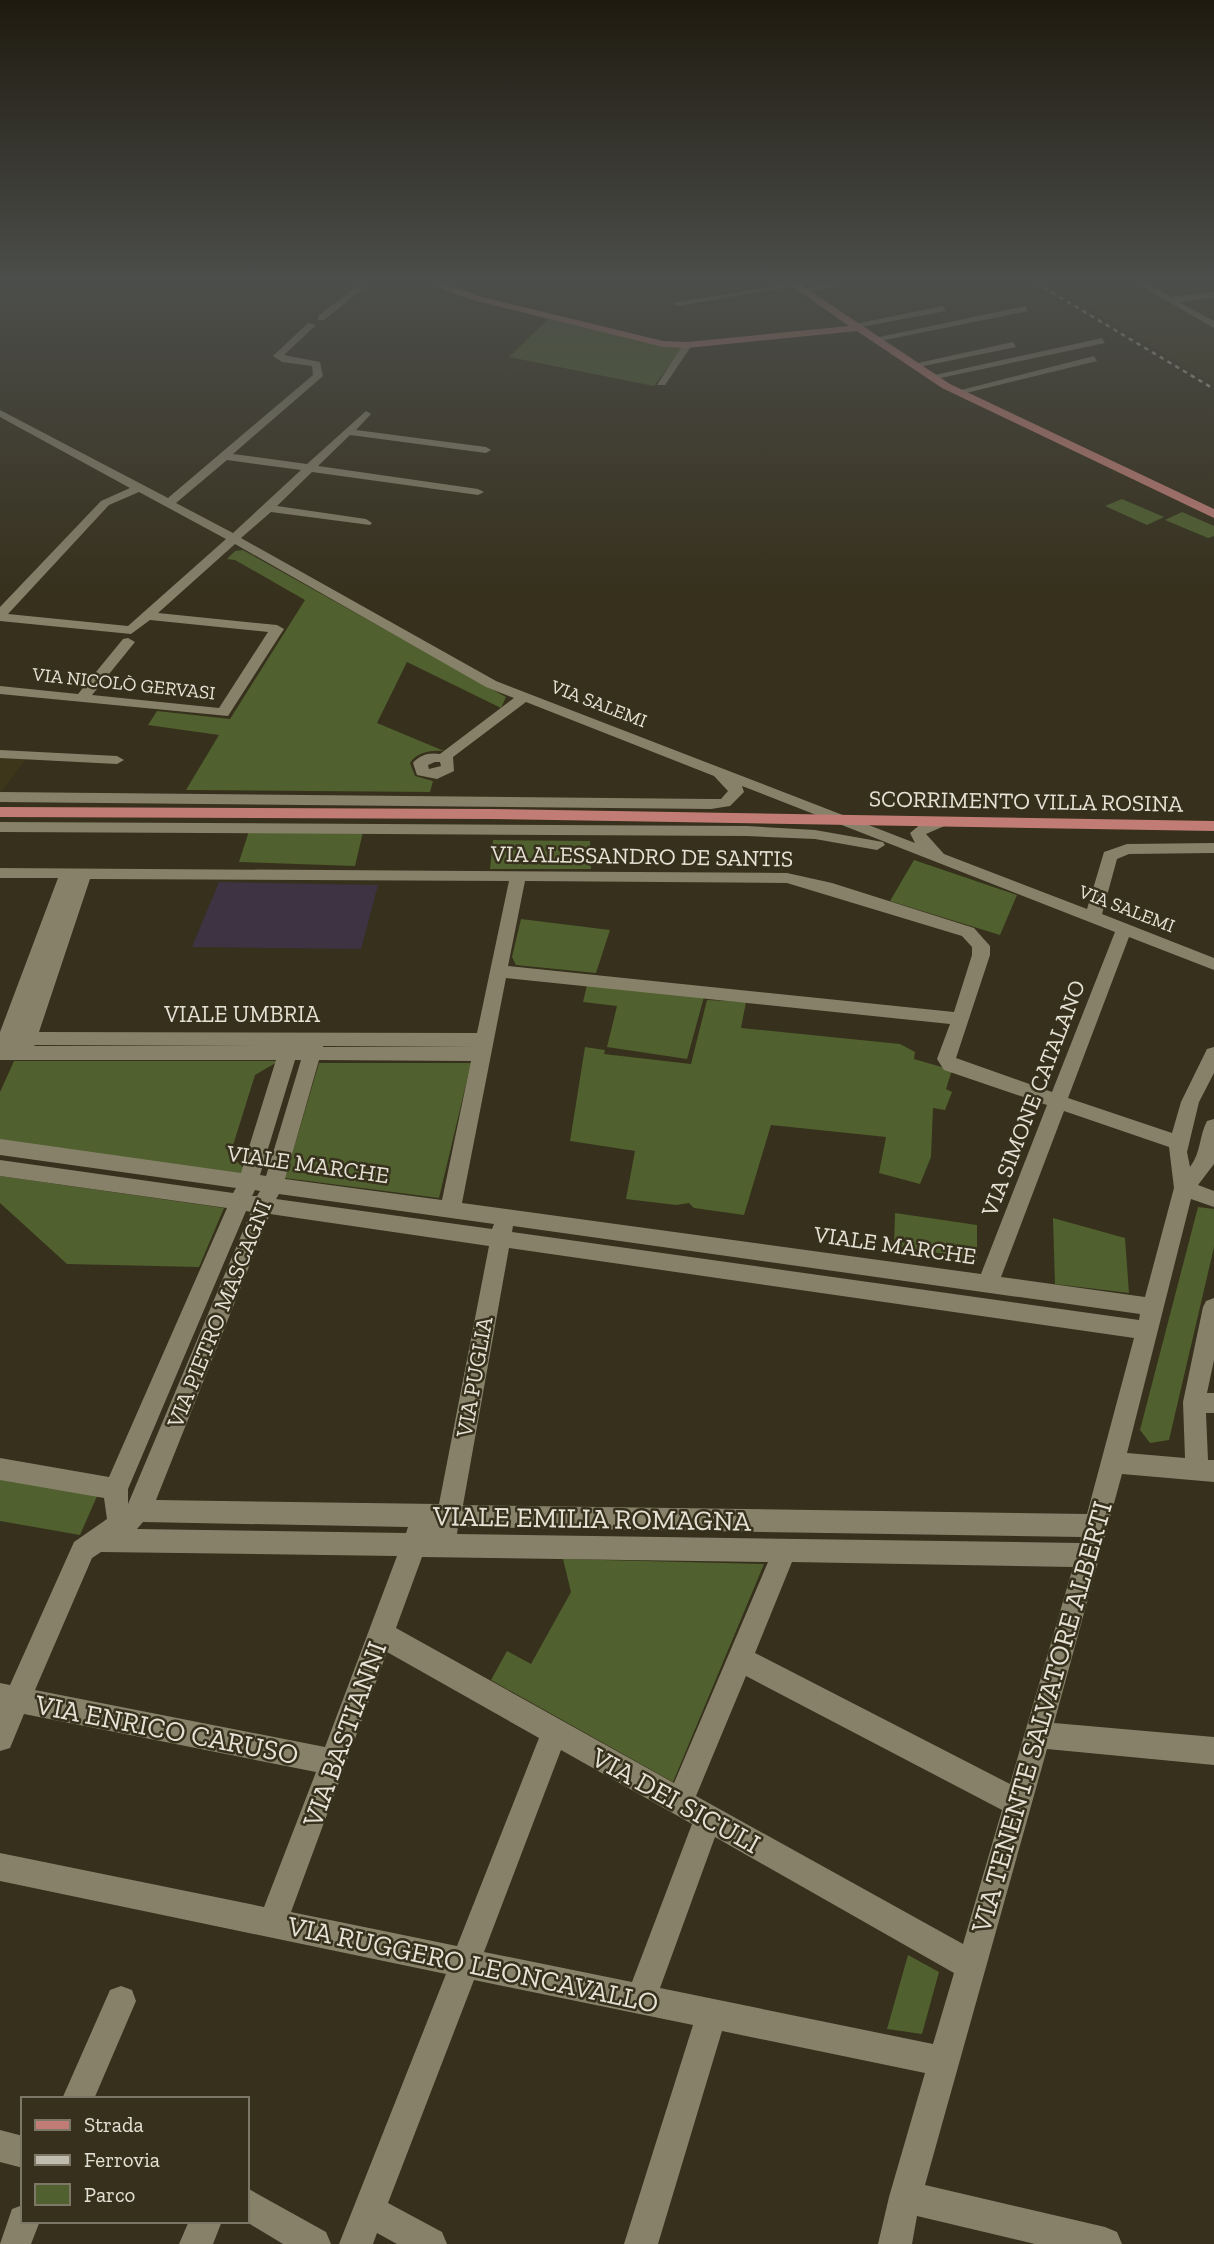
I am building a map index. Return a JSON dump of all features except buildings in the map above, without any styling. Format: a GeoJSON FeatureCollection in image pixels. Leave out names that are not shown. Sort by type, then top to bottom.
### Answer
{"type":"FeatureCollection","features":[{"type":"Feature","properties":{"kind":"main road"},"geometry":{"type":"LineString","coordinates":[[950,388],[1214,514]]}},
{"type":"Feature","properties":{"kind":"main road","name":"SCORRIMENTO VILLA ROSINA"},"geometry":{"type":"LineString","coordinates":[[0,813],[489,814],[1214,826]]}},
{"type":"Feature","properties":{"kind":"street"},"geometry":{"type":"LineString","coordinates":[[168,504],[304,388]]}},
{"type":"Feature","properties":{"kind":"street"},"geometry":{"type":"LineString","coordinates":[[958,392],[976,388]]}},
{"type":"Feature","properties":{"kind":"street","name":"VIA SALEMI"},"geometry":{"type":"LineString","coordinates":[[0,413],[11,424],[231,537],[466,672],[952,865],[1214,964]]}},
{"type":"Feature","properties":{"kind":"street"},"geometry":{"type":"LineString","coordinates":[[82,698],[147,616],[231,537],[268,508],[366,414]]}},
{"type":"Feature","properties":{"kind":"street"},"geometry":{"type":"LineString","coordinates":[[348,432],[485,450]]}},
{"type":"Feature","properties":{"kind":"street"},"geometry":{"type":"LineString","coordinates":[[224,456],[478,492]]}},
{"type":"Feature","properties":{"kind":"street"},"geometry":{"type":"LineString","coordinates":[[0,616],[105,503],[139,488]]}},
{"type":"Feature","properties":{"kind":"street"},"geometry":{"type":"LineString","coordinates":[[268,508],[366,523]]}},
{"type":"Feature","properties":{"kind":"street"},"geometry":{"type":"LineString","coordinates":[[0,616],[129,636]]}},
{"type":"Feature","properties":{"kind":"street","name":"VIA NICOLÒ GERVASI"},"geometry":{"type":"LineString","coordinates":[[0,690],[223,713],[277,629],[147,616]]}},
{"type":"Feature","properties":{"kind":"street"},"geometry":{"type":"LineString","coordinates":[[443,758],[524,697]]}},
{"type":"Feature","properties":{"kind":"street"},"geometry":{"type":"LineString","coordinates":[[0,754],[117,760]]}},
{"type":"Feature","properties":{"kind":"street"},"geometry":{"type":"LineString","coordinates":[[0,798],[725,803],[736,792],[734,786],[718,772]]}},
{"type":"Feature","properties":{"kind":"street"},"geometry":{"type":"LineString","coordinates":[[760,818],[769,807],[764,790]]}},
{"type":"Feature","properties":{"kind":"street"},"geometry":{"type":"LineString","coordinates":[[0,798],[71,813]]}},
{"type":"Feature","properties":{"kind":"street"},"geometry":{"type":"LineString","coordinates":[[789,800],[860,816],[907,820],[901,834],[906,846]]}},
{"type":"Feature","properties":{"kind":"street"},"geometry":{"type":"LineString","coordinates":[[489,814],[553,829]]}},
{"type":"Feature","properties":{"kind":"street"},"geometry":{"type":"LineString","coordinates":[[944,821],[922,828],[918,833],[920,839],[932,849],[981,874]]}},
{"type":"Feature","properties":{"kind":"street"},"geometry":{"type":"LineString","coordinates":[[0,827],[553,829],[827,836],[864,842],[952,865]]}},
{"type":"Feature","properties":{"kind":"street"},"geometry":{"type":"LineString","coordinates":[[1093,917],[1110,856],[1117,852],[1126,849],[1214,848]]}},
{"type":"Feature","properties":{"kind":"street","name":"VIA ALESSANDRO DE SANTIS"},"geometry":{"type":"LineString","coordinates":[[0,873],[788,878],[826,887],[968,932],[981,946],[981,955],[946,1059],[950,1065],[1058,1101]]}},
{"type":"Feature","properties":{"kind":"street"},"geometry":{"type":"LineString","coordinates":[[9,1048],[48,953],[76,873]]}},
{"type":"Feature","properties":{"kind":"street"},"geometry":{"type":"LineString","coordinates":[[450,1210],[518,876]]}},
{"type":"Feature","properties":{"kind":"street","name":"VIA SIMONE CATALANO"},"geometry":{"type":"LineString","coordinates":[[988,1285],[1124,929]]}},
{"type":"Feature","properties":{"kind":"street"},"geometry":{"type":"LineString","coordinates":[[498,971],[961,1019]]}},
{"type":"Feature","properties":{"kind":"street","name":"VIA PIETRO MASCAGNI"},"geometry":{"type":"LineString","coordinates":[[261,1191],[290,1046]]}},
{"type":"Feature","properties":{"kind":"street","name":"VIA PIETRO MASCAGNI"},"geometry":{"type":"LineString","coordinates":[[132,1525],[314,1046]]}},
{"type":"Feature","properties":{"kind":"street","name":"VIALE UMBRIA"},"geometry":{"type":"LineString","coordinates":[[9,1048],[483,1047]]}},
{"type":"Feature","properties":{"kind":"street","name":"VIA TENENTE SALVATORE ALBERTI"},"geometry":{"type":"LineString","coordinates":[[1184,1188],[1177,1152],[1179,1143],[1190,1102],[1214,1054]]}},
{"type":"Feature","properties":{"kind":"street"},"geometry":{"type":"LineString","coordinates":[[1058,1101],[1179,1143]]}},
{"type":"Feature","properties":{"kind":"street","name":"VIA TENENTE SALVATORE ALBERTI"},"geometry":{"type":"LineString","coordinates":[[895,2244],[905,2197],[1089,1555],[1184,1188],[1205,1162],[1214,1126]]}},
{"type":"Feature","properties":{"kind":"street","name":"VIALE MARCHE"},"geometry":{"type":"LineString","coordinates":[[0,1147],[502,1228],[604,1253],[844,1287],[1149,1319]]}},
{"type":"Feature","properties":{"kind":"street","name":"VIALE MARCHE"},"geometry":{"type":"LineString","coordinates":[[0,1168],[239,1202]]}},
{"type":"Feature","properties":{"kind":"street"},"geometry":{"type":"LineString","coordinates":[[1184,1188],[1214,1199]]}},
{"type":"Feature","properties":{"kind":"street","name":"VIA PIETRO MASCAGNI"},"geometry":{"type":"LineString","coordinates":[[132,1525],[115,1503],[116,1489],[239,1202],[261,1191]]}},
{"type":"Feature","properties":{"kind":"street","name":"VIALE MARCHE"},"geometry":{"type":"LineString","coordinates":[[261,1191],[450,1210],[502,1228],[608,1232],[988,1285],[1149,1319]]}},
{"type":"Feature","properties":{"kind":"street","name":"VIA PUGLIA"},"geometry":{"type":"LineString","coordinates":[[437,1515],[502,1228]]}},
{"type":"Feature","properties":{"kind":"street"},"geometry":{"type":"LineString","coordinates":[[604,1253],[608,1232]]}},
{"type":"Feature","properties":{"kind":"street"},"geometry":{"type":"LineString","coordinates":[[626,1256],[631,1235]]}},
{"type":"Feature","properties":{"kind":"street"},"geometry":{"type":"LineString","coordinates":[[844,1287],[845,1265]]}},
{"type":"Feature","properties":{"kind":"street"},"geometry":{"type":"LineString","coordinates":[[1112,1462],[1205,1470],[1204,1402],[1214,1307]]}},
{"type":"Feature","properties":{"kind":"street"},"geometry":{"type":"LineString","coordinates":[[0,1469],[116,1489]]}},
{"type":"Feature","properties":{"kind":"street"},"geometry":{"type":"LineString","coordinates":[[437,1515],[443,1545]]}},
{"type":"Feature","properties":{"kind":"street","name":"VIALE EMILIA ROMAGNA"},"geometry":{"type":"LineString","coordinates":[[9,1698],[83,1550],[95,1540],[132,1525],[437,1515],[1095,1526]]}},
{"type":"Feature","properties":{"kind":"street","name":"VIA BASTIANNI"},"geometry":{"type":"LineString","coordinates":[[273,1923],[415,1545],[437,1515]]}},
{"type":"Feature","properties":{"kind":"street","name":"VIALE EMILIA ROMAGNA"},"geometry":{"type":"LineString","coordinates":[[132,1525],[415,1545],[1089,1555]]}},
{"type":"Feature","properties":{"kind":"street"},"geometry":{"type":"LineString","coordinates":[[680,1802],[785,1550]]}},
{"type":"Feature","properties":{"kind":"street","name":"VIA DEI SICULI"},"geometry":{"type":"LineString","coordinates":[[381,1634],[972,1966]]}},
{"type":"Feature","properties":{"kind":"street"},"geometry":{"type":"LineString","coordinates":[[740,1659],[1018,1803]]}},
{"type":"Feature","properties":{"kind":"street"},"geometry":{"type":"LineString","coordinates":[[0,1738],[9,1698]]}},
{"type":"Feature","properties":{"kind":"street","name":"VIA ENRICO CARUSO"},"geometry":{"type":"LineString","coordinates":[[9,1698],[333,1762]]}},
{"type":"Feature","properties":{"kind":"street"},"geometry":{"type":"LineString","coordinates":[[356,2244],[555,1732]]}},
{"type":"Feature","properties":{"kind":"street"},"geometry":{"type":"LineString","coordinates":[[1038,1735],[1214,1751]]}},
{"type":"Feature","properties":{"kind":"street"},"geometry":{"type":"LineString","coordinates":[[641,1999],[708,1818]]}},
{"type":"Feature","properties":{"kind":"street","name":"VIA RUGGERO LEONCAVALLO"},"geometry":{"type":"LineString","coordinates":[[0,1867],[945,2062]]}},
{"type":"Feature","properties":{"kind":"street"},"geometry":{"type":"LineString","coordinates":[[79,2097],[121,2001]]}},
{"type":"Feature","properties":{"kind":"street"},"geometry":{"type":"LineString","coordinates":[[641,2244],[712,2014]]}},
{"type":"Feature","properties":{"kind":"street"},"geometry":{"type":"LineString","coordinates":[[0,2146],[21,2151]]}},
{"type":"Feature","properties":{"kind":"street"},"geometry":{"type":"LineString","coordinates":[[905,2197],[1105,2244]]}},
{"type":"Feature","properties":{"kind":"street"},"geometry":{"type":"LineString","coordinates":[[248,2205],[314,2244]]}},
{"type":"Feature","properties":{"kind":"street"},"geometry":{"type":"LineString","coordinates":[[369,2211],[430,2244]]}},
{"type":"Feature","properties":{"kind":"street"},"geometry":{"type":"LineString","coordinates":[[13,2244],[23,2223]]}},
{"type":"Feature","properties":{"kind":"street"},"geometry":{"type":"LineString","coordinates":[[196,2244],[205,2223]]}},
{"type":"Feature","properties":{"kind":"shaded area"},"geometry":{"type":"Polygon","coordinates":[[[0,757],[26,759],[0,793],[0,757]]]}},
{"type":"Feature","properties":{"kind":"shaded area"},"geometry":{"type":"Polygon","coordinates":[[[219,882],[378,885],[361,949],[192,947],[219,882]]]}},
{"type":"Feature","properties":{"kind":"green space"},"geometry":{"type":"Polygon","coordinates":[[[1122,499],[1164,517],[1147,525],[1105,506],[1122,499]]]}},
{"type":"Feature","properties":{"kind":"green space"},"geometry":{"type":"Polygon","coordinates":[[[1182,512],[1214,526],[1214,536],[1208,538],[1165,520],[1182,512]]]}},
{"type":"Feature","properties":{"kind":"green space"},"geometry":{"type":"Polygon","coordinates":[[[243,550],[506,697],[501,708],[407,662],[377,723],[444,751],[425,752],[410,763],[415,776],[433,781],[430,792],[186,790],[219,735],[148,725],[157,711],[230,719],[305,600],[235,560],[227,559],[235,551],[243,550]]]}},
{"type":"Feature","properties":{"kind":"green space"},"geometry":{"type":"Polygon","coordinates":[[[249,831],[363,832],[355,866],[239,862],[249,831]]]}},
{"type":"Feature","properties":{"kind":"green space"},"geometry":{"type":"Polygon","coordinates":[[[493,840],[590,841],[591,869],[490,869],[493,840]]]}},
{"type":"Feature","properties":{"kind":"green space"},"geometry":{"type":"Polygon","coordinates":[[[914,860],[1017,895],[1000,935],[890,901],[914,860]]]}},
{"type":"Feature","properties":{"kind":"green space"},"geometry":{"type":"Polygon","coordinates":[[[521,919],[610,930],[596,973],[516,965],[512,957],[521,919]]]}},
{"type":"Feature","properties":{"kind":"green space"},"geometry":{"type":"Polygon","coordinates":[[[587,985],[704,997],[687,1059],[607,1047],[617,1006],[583,1002],[587,985]]]}},
{"type":"Feature","properties":{"kind":"green space"},"geometry":{"type":"Polygon","coordinates":[[[707,1000],[746,1002],[741,1028],[900,1044],[915,1052],[914,1059],[952,1070],[946,1089],[952,1092],[945,1110],[933,1108],[931,1157],[920,1184],[879,1173],[886,1137],[771,1125],[744,1215],[694,1208],[689,1203],[676,1205],[626,1199],[635,1151],[570,1141],[585,1047],[605,1050],[604,1054],[691,1064],[707,1000]]]}},
{"type":"Feature","properties":{"kind":"green space"},"geometry":{"type":"Polygon","coordinates":[[[14,1061],[279,1061],[255,1075],[230,1155],[246,1170],[244,1174],[0,1141],[0,1092],[14,1061]]]}},
{"type":"Feature","properties":{"kind":"green space"},"geometry":{"type":"Polygon","coordinates":[[[319,1063],[471,1063],[439,1198],[285,1178],[319,1063]]]}},
{"type":"Feature","properties":{"kind":"green space"},"geometry":{"type":"Polygon","coordinates":[[[0,1176],[224,1208],[199,1267],[67,1264],[0,1203],[0,1176]]]}},
{"type":"Feature","properties":{"kind":"green space"},"geometry":{"type":"Polygon","coordinates":[[[1198,1207],[1214,1209],[1214,1247],[1169,1440],[1150,1443],[1140,1430],[1198,1207]]]}},
{"type":"Feature","properties":{"kind":"green space"},"geometry":{"type":"Polygon","coordinates":[[[895,1213],[977,1225],[977,1259],[894,1246],[895,1213]]]}},
{"type":"Feature","properties":{"kind":"green space"},"geometry":{"type":"Polygon","coordinates":[[[1053,1218],[1125,1238],[1129,1293],[1055,1284],[1053,1218]]]}},
{"type":"Feature","properties":{"kind":"green space"},"geometry":{"type":"Polygon","coordinates":[[[0,1477],[98,1494],[80,1535],[0,1521],[0,1477]]]}},
{"type":"Feature","properties":{"kind":"green space"},"geometry":{"type":"Polygon","coordinates":[[[563,1559],[764,1564],[673,1782],[491,1680],[507,1651],[531,1664],[571,1592],[563,1559]]]}},
{"type":"Feature","properties":{"kind":"green space"},"geometry":{"type":"Polygon","coordinates":[[[908,1955],[939,1972],[922,2034],[887,2029],[908,1955]]]}}]}
